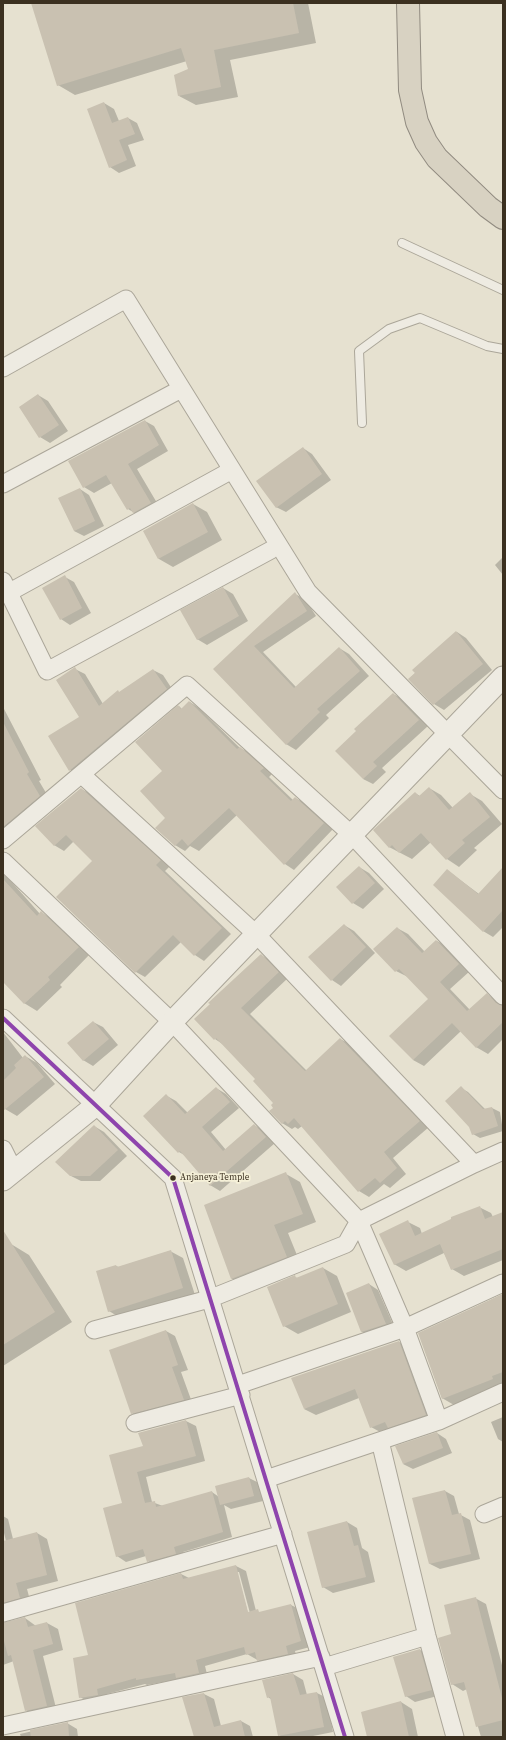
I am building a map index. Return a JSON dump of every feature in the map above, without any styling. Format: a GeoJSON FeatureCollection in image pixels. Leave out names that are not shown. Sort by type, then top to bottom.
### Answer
{"type":"FeatureCollection","features":[{"type":"Feature","properties":{"kind":"highway"},"geometry":{"type":"LineString","coordinates":[[408,3],[410,90],[417,122],[426,142],[438,158],[488,207],[503,218]]}},
{"type":"Feature","properties":{"kind":"street"},"geometry":{"type":"LineString","coordinates":[[3,368],[126,299],[308,592],[447,735],[503,790]]}},
{"type":"Feature","properties":{"kind":"street"},"geometry":{"type":"LineString","coordinates":[[3,484],[181,388]]}},
{"type":"Feature","properties":{"kind":"street"},"geometry":{"type":"LineString","coordinates":[[232,470],[6,587],[47,671],[271,550]]}},
{"type":"Feature","properties":{"kind":"street"},"geometry":{"type":"LineString","coordinates":[[3,1149],[8,1176],[96,1105],[172,1022],[503,677]]}},
{"type":"Feature","properties":{"kind":"street"},"geometry":{"type":"LineString","coordinates":[[3,840],[187,685],[352,836],[503,996]]}},
{"type":"Feature","properties":{"kind":"street"},"geometry":{"type":"LineString","coordinates":[[82,775],[256,934],[474,1164]]}},
{"type":"Feature","properties":{"kind":"street"},"geometry":{"type":"LineString","coordinates":[[3,861],[172,1022],[359,1221],[405,1328],[439,1421]]}},
{"type":"Feature","properties":{"kind":"street"},"geometry":{"type":"LineString","coordinates":[[3,1018],[173,1178],[345,1737]]}},
{"type":"Feature","properties":{"kind":"street"},"geometry":{"type":"LineString","coordinates":[[94,1330],[209,1299],[346,1244],[359,1221],[503,1151]]}},
{"type":"Feature","properties":{"kind":"street"},"geometry":{"type":"LineString","coordinates":[[135,1423],[239,1390],[405,1328],[503,1283]]}},
{"type":"Feature","properties":{"kind":"street"},"geometry":{"type":"LineString","coordinates":[[266,1479],[439,1421],[503,1392]]}},
{"type":"Feature","properties":{"kind":"street"},"geometry":{"type":"LineString","coordinates":[[380,1441],[427,1636],[455,1737]]}},
{"type":"Feature","properties":{"kind":"street"},"geometry":{"type":"LineString","coordinates":[[484,1514],[503,1506]]}},
{"type":"Feature","properties":{"kind":"street"},"geometry":{"type":"LineString","coordinates":[[3,1613],[283,1534]]}},
{"type":"Feature","properties":{"kind":"street"},"geometry":{"type":"LineString","coordinates":[[3,1726],[322,1662],[427,1636]]}},
{"type":"Feature","properties":{"kind":"lane"},"geometry":{"type":"LineString","coordinates":[[402,243],[503,290]]}},
{"type":"Feature","properties":{"kind":"lane"},"geometry":{"type":"LineString","coordinates":[[362,423],[359,351],[389,329],[420,318],[487,346],[503,349]]}},
{"type":"Feature","properties":{"kind":"building"},"geometry":{"type":"Polygon","coordinates":[[[31,3],[293,3],[299,33],[214,50],[221,87],[178,96],[174,75],[188,69],[181,48],[57,86],[31,3]]]}},
{"type":"Feature","properties":{"kind":"building"},"geometry":{"type":"Polygon","coordinates":[[[104,102],[112,123],[128,117],[135,134],[119,140],[127,160],[109,168],[87,109],[104,102]]]}},
{"type":"Feature","properties":{"kind":"building"},"geometry":{"type":"Polygon","coordinates":[[[38,394],[59,425],[39,438],[19,407],[38,394]]]}},
{"type":"Feature","properties":{"kind":"building"},"geometry":{"type":"Polygon","coordinates":[[[145,420],[159,445],[128,464],[151,503],[133,513],[130,508],[127,510],[106,475],[83,488],[68,461],[145,420]]]}},
{"type":"Feature","properties":{"kind":"building"},"geometry":{"type":"Polygon","coordinates":[[[303,447],[322,474],[276,508],[256,481],[303,447]]]}},
{"type":"Feature","properties":{"kind":"building"},"geometry":{"type":"Polygon","coordinates":[[[80,488],[95,521],[74,531],[58,498],[80,488]]]}},
{"type":"Feature","properties":{"kind":"building"},"geometry":{"type":"Polygon","coordinates":[[[193,503],[208,532],[158,559],[143,531],[193,503]]]}},
{"type":"Feature","properties":{"kind":"building"},"geometry":{"type":"Polygon","coordinates":[[[65,575],[82,608],[60,620],[42,588],[65,575]]]}},
{"type":"Feature","properties":{"kind":"building"},"geometry":{"type":"Polygon","coordinates":[[[223,587],[239,616],[197,640],[180,610],[223,587]]]}},
{"type":"Feature","properties":{"kind":"building"},"geometry":{"type":"Polygon","coordinates":[[[295,592],[307,611],[254,646],[294,688],[339,647],[360,671],[317,709],[320,712],[286,745],[213,669],[295,592]]]}},
{"type":"Feature","properties":{"kind":"building"},"geometry":{"type":"Polygon","coordinates":[[[456,631],[483,664],[433,705],[408,679],[415,673],[412,670],[456,631]]]}},
{"type":"Feature","properties":{"kind":"building"},"geometry":{"type":"Polygon","coordinates":[[[75,667],[99,706],[118,690],[119,692],[153,669],[167,689],[69,771],[48,736],[79,717],[56,680],[75,667]]]}},
{"type":"Feature","properties":{"kind":"building"},"geometry":{"type":"Polygon","coordinates":[[[393,693],[419,720],[373,762],[377,766],[363,779],[335,751],[356,731],[354,729],[393,693]]]}},
{"type":"Feature","properties":{"kind":"building"},"geometry":{"type":"Polygon","coordinates":[[[189,701],[237,749],[240,747],[264,768],[260,771],[291,801],[295,797],[324,823],[284,865],[229,808],[188,846],[182,839],[175,846],[155,828],[165,818],[140,791],[162,771],[135,742],[178,705],[181,709],[189,701]]]}},
{"type":"Feature","properties":{"kind":"building"},"geometry":{"type":"Polygon","coordinates":[[[3,722],[29,772],[27,774],[40,796],[3,827],[3,722]]]}},
{"type":"Feature","properties":{"kind":"building"},"geometry":{"type":"Polygon","coordinates":[[[429,787],[449,810],[470,792],[490,817],[462,840],[465,843],[446,860],[421,833],[399,853],[392,845],[389,848],[373,830],[415,792],[419,796],[429,787]]]}},
{"type":"Feature","properties":{"kind":"building"},"geometry":{"type":"Polygon","coordinates":[[[81,788],[161,860],[156,865],[222,928],[194,956],[173,935],[135,973],[56,897],[92,861],[66,835],[54,846],[35,826],[81,788]]]}},
{"type":"Feature","properties":{"kind":"building"},"geometry":{"type":"Polygon","coordinates":[[[359,866],[375,883],[352,904],[336,887],[359,866]]]}},
{"type":"Feature","properties":{"kind":"building"},"geometry":{"type":"Polygon","coordinates":[[[503,867],[503,910],[483,932],[433,885],[447,869],[478,894],[503,867]]]}},
{"type":"Feature","properties":{"kind":"building"},"geometry":{"type":"Polygon","coordinates":[[[3,879],[37,916],[41,911],[79,947],[48,977],[50,980],[24,1004],[3,982],[3,879]]]}},
{"type":"Feature","properties":{"kind":"building"},"geometry":{"type":"Polygon","coordinates":[[[344,924],[366,947],[331,981],[308,957],[344,924]]]}},
{"type":"Feature","properties":{"kind":"building"},"geometry":{"type":"Polygon","coordinates":[[[397,927],[422,953],[436,940],[459,964],[440,982],[467,1011],[487,993],[496,1003],[503,1006],[503,1022],[476,1048],[452,1023],[413,1060],[389,1036],[428,999],[399,969],[395,972],[373,949],[397,927]]]}},
{"type":"Feature","properties":{"kind":"building"},"geometry":{"type":"Polygon","coordinates":[[[261,954],[279,972],[241,1008],[305,1071],[340,1038],[420,1121],[384,1152],[397,1168],[380,1183],[375,1178],[358,1192],[294,1118],[288,1124],[285,1121],[282,1124],[269,1111],[273,1108],[271,1105],[273,1103],[253,1081],[255,1079],[216,1038],[214,1040],[194,1019],[210,1004],[208,1003],[261,954]]]}},
{"type":"Feature","properties":{"kind":"building"},"geometry":{"type":"Polygon","coordinates":[[[93,1021],[109,1039],[83,1061],[67,1043],[93,1021]]]}},
{"type":"Feature","properties":{"kind":"building"},"geometry":{"type":"Polygon","coordinates":[[[25,1055],[44,1077],[3,1111],[3,1081],[16,1068],[14,1065],[25,1055]]]}},
{"type":"Feature","properties":{"kind":"building"},"geometry":{"type":"Polygon","coordinates":[[[461,1086],[483,1109],[492,1107],[498,1126],[472,1135],[469,1127],[445,1101],[461,1086]]]}},
{"type":"Feature","properties":{"kind":"building"},"geometry":{"type":"Polygon","coordinates":[[[216,1087],[230,1102],[202,1127],[223,1151],[254,1124],[266,1137],[210,1186],[180,1151],[178,1153],[143,1116],[166,1094],[185,1114],[216,1087]]]}},
{"type":"Feature","properties":{"kind":"building"},"geometry":{"type":"Polygon","coordinates":[[[94,1125],[118,1150],[90,1176],[70,1176],[55,1162],[94,1125]]]}},
{"type":"Feature","properties":{"kind":"building"},"geometry":{"type":"Polygon","coordinates":[[[286,1172],[303,1214],[274,1225],[287,1257],[231,1279],[204,1205],[286,1172]]]}},
{"type":"Feature","properties":{"kind":"building"},"geometry":{"type":"Polygon","coordinates":[[[480,1206],[485,1219],[503,1212],[503,1249],[451,1270],[440,1244],[394,1265],[379,1234],[408,1220],[415,1236],[451,1219],[451,1217],[480,1206]]]}},
{"type":"Feature","properties":{"kind":"building"},"geometry":{"type":"Polygon","coordinates":[[[3,1230],[55,1312],[3,1345],[3,1230]]]}},
{"type":"Feature","properties":{"kind":"building"},"geometry":{"type":"Polygon","coordinates":[[[171,1250],[183,1288],[108,1312],[96,1271],[116,1265],[117,1267],[171,1250]]]}},
{"type":"Feature","properties":{"kind":"building"},"geometry":{"type":"Polygon","coordinates":[[[323,1267],[338,1304],[283,1327],[267,1287],[295,1275],[296,1278],[323,1267]]]}},
{"type":"Feature","properties":{"kind":"building"},"geometry":{"type":"Polygon","coordinates":[[[369,1283],[386,1324],[361,1332],[346,1293],[369,1283]]]}},
{"type":"Feature","properties":{"kind":"building"},"geometry":{"type":"Polygon","coordinates":[[[503,1294],[503,1372],[492,1376],[493,1379],[442,1399],[418,1333],[503,1294]]]}},
{"type":"Feature","properties":{"kind":"building"},"geometry":{"type":"Polygon","coordinates":[[[166,1330],[178,1365],[172,1367],[184,1400],[131,1414],[109,1350],[166,1330]]]}},
{"type":"Feature","properties":{"kind":"building"},"geometry":{"type":"Polygon","coordinates":[[[399,1341],[426,1415],[388,1428],[385,1422],[370,1428],[355,1389],[304,1409],[291,1378],[399,1341]]]}},
{"type":"Feature","properties":{"kind":"building"},"geometry":{"type":"Polygon","coordinates":[[[186,1420],[196,1456],[137,1472],[145,1503],[155,1501],[156,1507],[212,1491],[223,1532],[174,1547],[176,1554],[147,1562],[143,1549],[116,1557],[103,1508],[122,1503],[109,1455],[143,1446],[138,1433],[186,1420]]]}},
{"type":"Feature","properties":{"kind":"building"},"geometry":{"type":"Polygon","coordinates":[[[437,1432],[443,1448],[403,1464],[395,1446],[437,1432]]]}},
{"type":"Feature","properties":{"kind":"building"},"geometry":{"type":"Polygon","coordinates":[[[249,1477],[254,1496],[220,1505],[215,1486],[249,1477]]]}},
{"type":"Feature","properties":{"kind":"building"},"geometry":{"type":"Polygon","coordinates":[[[445,1490],[452,1515],[461,1513],[471,1554],[429,1564],[412,1498],[445,1490]]]}},
{"type":"Feature","properties":{"kind":"building"},"geometry":{"type":"Polygon","coordinates":[[[347,1521],[354,1546],[358,1545],[366,1577],[322,1588],[307,1532],[347,1521]]]}},
{"type":"Feature","properties":{"kind":"building"},"geometry":{"type":"Polygon","coordinates":[[[37,1532],[47,1575],[16,1583],[20,1598],[3,1603],[3,1541],[37,1532]]]}},
{"type":"Feature","properties":{"kind":"building"},"geometry":{"type":"Polygon","coordinates":[[[236,1565],[248,1612],[258,1609],[259,1612],[291,1604],[301,1641],[286,1646],[288,1654],[257,1661],[255,1652],[246,1655],[244,1647],[196,1660],[199,1673],[176,1678],[175,1673],[136,1680],[136,1678],[97,1689],[98,1695],[79,1698],[73,1658],[88,1655],[75,1603],[181,1573],[183,1579],[236,1565]]]}},
{"type":"Feature","properties":{"kind":"building"},"geometry":{"type":"Polygon","coordinates":[[[476,1597],[503,1702],[503,1720],[476,1727],[464,1682],[451,1685],[438,1638],[451,1634],[444,1605],[476,1597]]]}},
{"type":"Feature","properties":{"kind":"building"},"geometry":{"type":"Polygon","coordinates":[[[25,1617],[28,1627],[47,1622],[53,1644],[33,1650],[47,1706],[25,1711],[11,1655],[8,1656],[3,1637],[3,1623],[25,1617]]]}},
{"type":"Feature","properties":{"kind":"building"},"geometry":{"type":"Polygon","coordinates":[[[420,1649],[432,1690],[405,1697],[393,1657],[420,1649]]]}},
{"type":"Feature","properties":{"kind":"building"},"geometry":{"type":"Polygon","coordinates":[[[293,1673],[300,1695],[317,1692],[324,1727],[278,1736],[270,1697],[267,1698],[262,1680],[293,1673]]]}},
{"type":"Feature","properties":{"kind":"building"},"geometry":{"type":"Polygon","coordinates":[[[204,1693],[214,1727],[241,1720],[245,1737],[194,1737],[182,1697],[204,1693]]]}},
{"type":"Feature","properties":{"kind":"building"},"geometry":{"type":"Polygon","coordinates":[[[401,1701],[409,1737],[367,1737],[361,1712],[401,1701]]]}},
{"type":"Feature","properties":{"kind":"building"},"geometry":{"type":"Polygon","coordinates":[[[68,1722],[69,1737],[31,1737],[30,1730],[68,1722]]]}},
{"type":"Feature","properties":{"kind":"transit line"},"geometry":{"type":"LineString","coordinates":[[3,1018],[173,1178],[345,1737]]}},
{"type":"Feature","properties":{"kind":"place","name":"Anjaneya Temple"},"geometry":{"type":"Point","coordinates":[173,1178]}}]}
